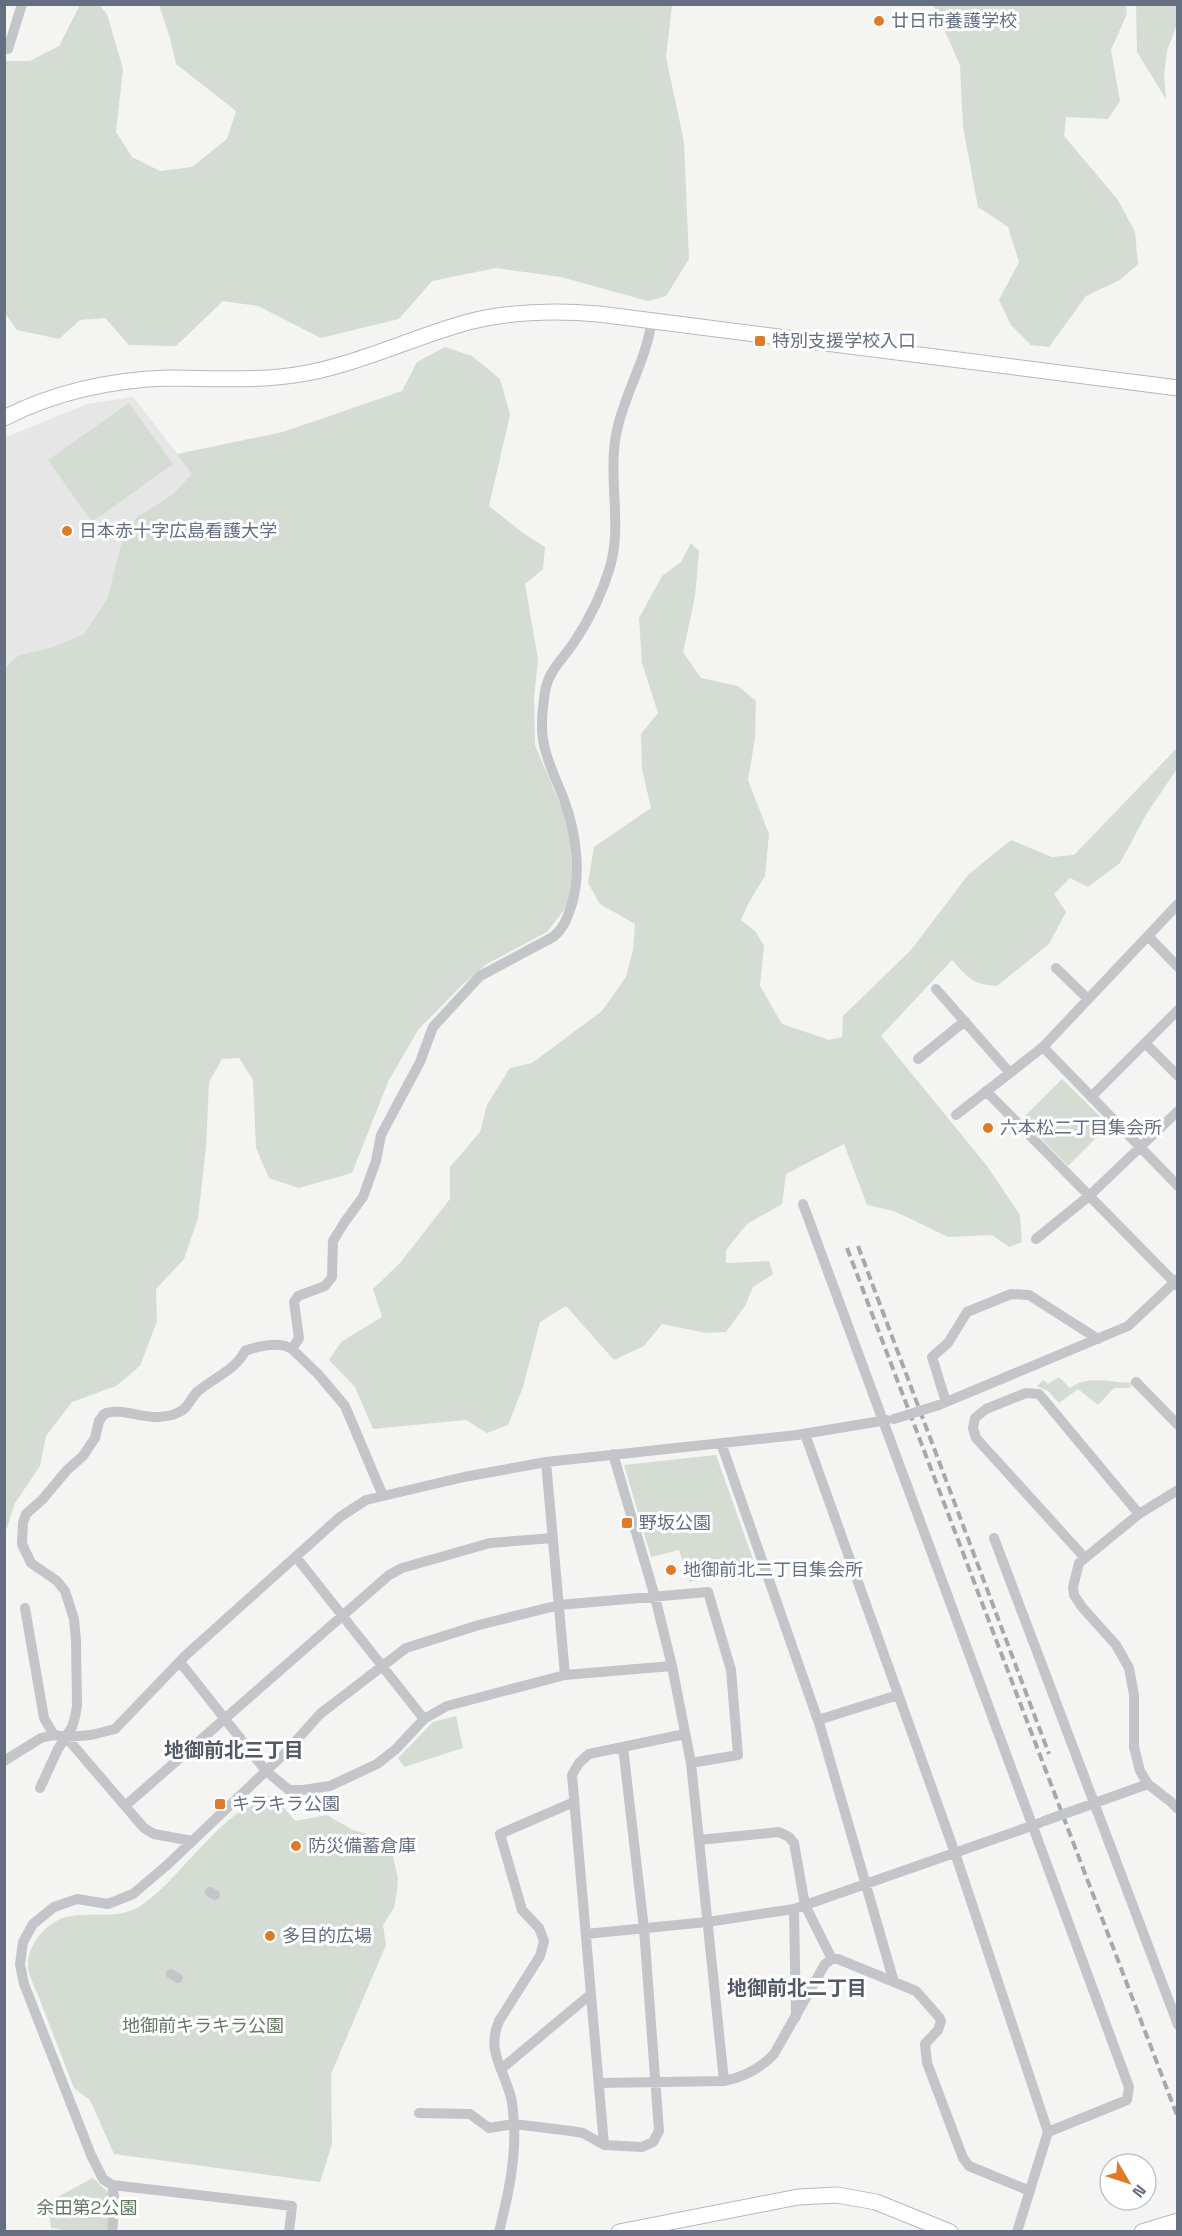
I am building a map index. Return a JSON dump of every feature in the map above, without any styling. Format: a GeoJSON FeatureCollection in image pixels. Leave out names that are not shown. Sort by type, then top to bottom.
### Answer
{"type":"FeatureCollection","features":[{"type":"Feature","properties":{"kind":"street"},"geometry":{"type":"LineString","coordinates":[[4,48],[8,49],[22,4]]}},
{"type":"Feature","properties":{"kind":"street"},"geometry":{"type":"LineString","coordinates":[[4,418],[62,394],[113,383],[165,378],[279,377],[314,371],[358,360],[468,322],[502,315],[546,311],[573,311],[652,320],[1178,388]]}},
{"type":"Feature","properties":{"kind":"street"},"geometry":{"type":"LineString","coordinates":[[292,1349],[298,1338],[294,1302],[298,1296],[326,1286],[332,1277],[333,1241],[363,1197],[376,1161],[381,1134],[420,1062],[433,1027],[480,976],[553,937],[561,931],[566,922],[577,880],[575,843],[565,802],[549,763],[543,741],[544,699],[548,678],[559,660],[573,644],[594,608],[610,567],[616,536],[613,474],[617,428],[646,354],[652,320]]}},
{"type":"Feature","properties":{"kind":"street"},"geometry":{"type":"LineString","coordinates":[[956,1115],[1043,1047],[1178,904]]}},
{"type":"Feature","properties":{"kind":"street"},"geometry":{"type":"LineString","coordinates":[[1148,936],[1178,967]]}},
{"type":"Feature","properties":{"kind":"street"},"geometry":{"type":"LineString","coordinates":[[1056,968],[1088,999]]}},
{"type":"Feature","properties":{"kind":"street"},"geometry":{"type":"LineString","coordinates":[[936,989],[1010,1073]]}},
{"type":"Feature","properties":{"kind":"street"},"geometry":{"type":"LineString","coordinates":[[1091,1097],[1178,1010]]}},
{"type":"Feature","properties":{"kind":"street"},"geometry":{"type":"LineString","coordinates":[[918,1059],[965,1021]]}},
{"type":"Feature","properties":{"kind":"street"},"geometry":{"type":"LineString","coordinates":[[1145,1043],[1178,1076]]}},
{"type":"Feature","properties":{"kind":"street"},"geometry":{"type":"LineString","coordinates":[[1043,1047],[1178,1186]]}},
{"type":"Feature","properties":{"kind":"street"},"geometry":{"type":"LineString","coordinates":[[4,1761],[41,1738],[54,1735],[91,1736],[115,1729],[180,1662],[340,1517],[366,1500],[464,1477],[546,1462],[805,1434],[894,1419],[943,1404],[1128,1326],[1176,1282],[987,1091]]}},
{"type":"Feature","properties":{"kind":"street"},"geometry":{"type":"LineString","coordinates":[[1036,1239],[1089,1196],[1178,1111]]}},
{"type":"Feature","properties":{"kind":"street"},"geometry":{"type":"LineString","coordinates":[[803,1204],[882,1421],[1039,1823],[1129,2087],[1127,2100],[1048,2132]]}},
{"type":"Feature","properties":{"kind":"street"},"geometry":{"type":"LineString","coordinates":[[943,1404],[932,1358],[948,1343],[967,1312],[1011,1294],[1029,1295],[1098,1339]]}},
{"type":"Feature","properties":{"kind":"street"},"geometry":{"type":"LineString","coordinates":[[40,1788],[72,1727],[77,1706],[75,1684],[78,1663],[74,1619],[65,1591],[57,1581],[31,1563],[22,1544],[24,1518],[82,1456],[95,1438],[99,1421],[104,1414],[117,1410],[144,1417],[177,1414],[185,1409],[207,1384],[240,1361],[245,1351],[258,1346],[285,1345],[318,1374],[345,1406],[383,1496]]}},
{"type":"Feature","properties":{"kind":"street"},"geometry":{"type":"LineString","coordinates":[[1136,1382],[1178,1425]]}},
{"type":"Feature","properties":{"kind":"street"},"geometry":{"type":"LineString","coordinates":[[1085,1558],[976,1438],[973,1428],[975,1418],[986,1409],[1026,1393],[1039,1394],[1139,1514]]}},
{"type":"Feature","properties":{"kind":"street"},"geometry":{"type":"LineString","coordinates":[[805,1434],[955,1853],[1048,2132],[1017,2232]]}},
{"type":"Feature","properties":{"kind":"street"},"geometry":{"type":"LineString","coordinates":[[721,1443],[818,1720],[894,1982]]}},
{"type":"Feature","properties":{"kind":"street"},"geometry":{"type":"LineString","coordinates":[[613,1454],[655,1597],[672,1666],[691,1763],[724,2081]]}},
{"type":"Feature","properties":{"kind":"street"},"geometry":{"type":"LineString","coordinates":[[546,1462],[565,1674]]}},
{"type":"Feature","properties":{"kind":"street"},"geometry":{"type":"LineString","coordinates":[[1178,1490],[1139,1514],[1079,1563],[1073,1587],[1074,1595],[1116,1645],[1129,1668],[1134,1695],[1134,1747],[1140,1771],[1148,1784],[1178,1809]]}},
{"type":"Feature","properties":{"kind":"street"},"geometry":{"type":"LineString","coordinates":[[125,1806],[389,1575],[402,1568],[490,1543],[553,1538]]}},
{"type":"Feature","properties":{"kind":"street"},"geometry":{"type":"LineString","coordinates":[[994,1538],[1178,2025]]}},
{"type":"Feature","properties":{"kind":"street"},"geometry":{"type":"LineString","coordinates":[[296,1557],[424,1719]]}},
{"type":"Feature","properties":{"kind":"street"},"geometry":{"type":"LineString","coordinates":[[289,2232],[292,2206],[112,2185],[103,2179],[91,2155],[24,1984],[20,1964],[23,1942],[33,1924],[54,1907],[77,1899],[108,1904],[133,1894],[166,1866],[266,1771],[321,1714],[406,1648],[479,1625],[559,1605],[708,1592],[731,1670],[738,1755],[691,1763]]}},
{"type":"Feature","properties":{"kind":"street"},"geometry":{"type":"LineString","coordinates":[[23,1614],[44,1718],[54,1735]]}},
{"type":"Feature","properties":{"kind":"street"},"geometry":{"type":"LineString","coordinates":[[180,1662],[266,1771],[289,1790],[330,1786],[377,1764],[396,1749],[424,1719],[447,1706],[565,1674],[672,1666]]}},
{"type":"Feature","properties":{"kind":"street"},"geometry":{"type":"LineString","coordinates":[[818,1720],[898,1695]]}},
{"type":"Feature","properties":{"kind":"street"},"geometry":{"type":"LineString","coordinates":[[604,2145],[572,1775],[579,1763],[589,1754],[685,1734]]}},
{"type":"Feature","properties":{"kind":"street"},"geometry":{"type":"LineString","coordinates":[[66,1737],[144,1828],[154,1834],[192,1841]]}},
{"type":"Feature","properties":{"kind":"street"},"geometry":{"type":"LineString","coordinates":[[419,2113],[470,2114],[489,2128],[514,2124],[583,2133],[604,2145],[642,2147],[653,2142],[659,2131],[644,1929],[623,1747]]}},
{"type":"Feature","properties":{"kind":"street"},"geometry":{"type":"LineString","coordinates":[[586,1934],[707,1922],[794,1909],[1148,1784]]}},
{"type":"Feature","properties":{"kind":"street"},"geometry":{"type":"LineString","coordinates":[[499,2232],[512,2175],[514,2124],[510,2093],[494,2048],[495,2032],[499,2021],[540,1956],[543,1941],[539,1928],[522,1910],[500,1834],[574,1802]]}},
{"type":"Feature","properties":{"kind":"street"},"geometry":{"type":"LineString","coordinates":[[699,1840],[779,1832],[789,1837],[794,1843],[805,1905],[832,1959]]}},
{"type":"Feature","properties":{"kind":"street"},"geometry":{"type":"LineString","coordinates":[[794,1909],[796,2017]]}},
{"type":"Feature","properties":{"kind":"street"},"geometry":{"type":"LineString","coordinates":[[599,2083],[724,2081],[741,2078],[764,2064],[774,2054],[825,1964],[832,1959],[838,1959],[916,1991],[939,2017],[941,2021],[938,2030],[925,2044],[927,2063],[963,2158],[969,2166],[1030,2191]]}},
{"type":"Feature","properties":{"kind":"street"},"geometry":{"type":"LineString","coordinates":[[501,2069],[591,1994]]}},
{"type":"Feature","properties":{"kind":"street"},"geometry":{"type":"LineString","coordinates":[[112,2185],[115,2202],[112,2232]]}},
{"type":"Feature","properties":{"kind":"street"},"geometry":{"type":"LineString","coordinates":[[619,2232],[798,2197],[837,2195],[876,2202],[950,2232]]}},
{"type":"Feature","properties":{"kind":"street"},"geometry":{"type":"LineString","coordinates":[[1142,2232],[1178,2221]]}},
{"type":"Feature","properties":{"kind":"shaded area","name":"日本赤十字広島看護大学"},"geometry":{"type":"Polygon","coordinates":[[[133,397],[193,474],[173,494],[137,517],[121,545],[107,599],[84,634],[53,647],[19,655],[5,669],[4,438],[87,404],[133,397]]]}},
{"type":"Feature","properties":{"kind":"green space"},"geometry":{"type":"Polygon","coordinates":[[[80,5],[99,5],[107,14],[123,69],[116,132],[132,157],[160,171],[192,167],[227,139],[236,111],[176,64],[159,5],[672,5],[666,57],[684,142],[689,259],[666,296],[648,301],[561,277],[496,268],[432,281],[399,319],[321,338],[258,306],[223,301],[176,346],[129,345],[105,318],[80,320],[59,339],[17,330],[4,312],[5,61],[30,61],[59,46],[80,5]]]}},
{"type":"Feature","properties":{"kind":"green space"},"geometry":{"type":"Polygon","coordinates":[[[933,5],[1126,5],[1127,14],[1111,50],[1120,101],[1108,119],[1066,117],[1064,136],[1118,200],[1135,232],[1138,264],[1120,280],[1086,296],[1049,347],[1031,345],[1011,325],[999,300],[1019,262],[1008,227],[978,207],[963,127],[960,65],[933,5]]]}},
{"type":"Feature","properties":{"kind":"green space"},"geometry":{"type":"Polygon","coordinates":[[[1136,5],[1177,5],[1177,24],[1167,51],[1164,76],[1166,99],[1137,52],[1136,5]]]}},
{"type":"Feature","properties":{"kind":"green space"},"geometry":{"type":"Polygon","coordinates":[[[445,347],[472,356],[500,379],[510,415],[489,506],[545,547],[543,569],[525,584],[538,659],[534,698],[535,745],[570,828],[572,877],[568,905],[547,932],[487,964],[461,986],[418,1030],[388,1082],[352,1173],[299,1188],[269,1178],[256,1148],[253,1080],[239,1058],[222,1059],[209,1082],[206,1147],[198,1218],[184,1259],[156,1289],[157,1321],[140,1366],[116,1386],[72,1402],[46,1436],[40,1466],[15,1503],[5,1529],[4,669],[19,655],[53,647],[84,634],[107,599],[121,545],[137,517],[173,494],[192,474],[177,454],[283,432],[402,391],[417,362],[445,347]]]}},
{"type":"Feature","properties":{"kind":"green space"},"geometry":{"type":"Polygon","coordinates":[[[129,403],[173,464],[92,522],[48,460],[129,403]]]}},
{"type":"Feature","properties":{"kind":"green space"},"geometry":{"type":"Polygon","coordinates":[[[691,543],[699,551],[695,597],[683,652],[701,678],[738,686],[756,701],[755,739],[748,780],[769,834],[765,876],[741,920],[756,932],[764,946],[760,986],[782,1024],[829,1040],[842,1037],[843,1016],[911,950],[968,875],[1011,840],[1052,857],[1074,855],[1177,748],[1177,769],[1147,813],[1120,863],[1088,887],[1070,878],[1054,894],[1066,912],[1049,944],[997,986],[976,982],[952,960],[881,1036],[987,1166],[1020,1215],[1022,1242],[1009,1247],[992,1235],[948,1237],[894,1211],[867,1205],[844,1144],[786,1174],[782,1204],[747,1224],[726,1250],[726,1263],[769,1261],[773,1274],[753,1287],[745,1306],[726,1332],[706,1333],[662,1324],[644,1346],[614,1360],[566,1306],[540,1322],[523,1387],[508,1425],[487,1433],[466,1420],[373,1429],[355,1387],[329,1360],[341,1342],[382,1317],[373,1289],[400,1263],[450,1199],[450,1167],[480,1132],[487,1105],[510,1068],[532,1063],[602,1011],[626,977],[633,950],[635,924],[600,904],[588,883],[594,847],[651,808],[642,769],[641,734],[658,713],[642,663],[639,618],[662,576],[681,562],[691,543]]]}},
{"type":"Feature","properties":{"kind":"green space"},"geometry":{"type":"Polygon","coordinates":[[[1062,1079],[1109,1125],[1068,1166],[1022,1119],[1062,1079]]]}},
{"type":"Feature","properties":{"kind":"green space"},"geometry":{"type":"Polygon","coordinates":[[[1059,1377],[1070,1388],[1094,1380],[1136,1382],[1129,1388],[1114,1388],[1098,1405],[1078,1389],[1059,1403],[1048,1391],[1037,1386],[1043,1380],[1048,1384],[1059,1377]]]}},
{"type":"Feature","properties":{"kind":"green space"},"geometry":{"type":"Polygon","coordinates":[[[716,1455],[753,1559],[690,1582],[679,1550],[651,1557],[624,1465],[716,1455]]]}},
{"type":"Feature","properties":{"kind":"green space"},"geometry":{"type":"Polygon","coordinates":[[[456,1716],[463,1748],[404,1767],[398,1758],[433,1722],[456,1716]]]}},
{"type":"Feature","properties":{"kind":"green space","name":"地御前キラキラ公園"},"geometry":{"type":"Polygon","coordinates":[[[264,1795],[275,1797],[295,1821],[327,1815],[353,1830],[375,1836],[392,1853],[398,1878],[394,1908],[383,1925],[386,1945],[331,2074],[332,2144],[320,2182],[114,2154],[90,2100],[74,2088],[28,1968],[28,1959],[35,1942],[40,1934],[54,1922],[71,1916],[107,1915],[134,1910],[167,1884],[225,1824],[247,1805],[264,1795]]]}},
{"type":"Feature","properties":{"kind":"green space","name":"余田第2公園"},"geometry":{"type":"Polygon","coordinates":[[[93,2178],[112,2196],[109,2231],[75,2232],[51,2228],[48,2202],[93,2178]]]}},
{"type":"Feature","properties":{"kind":"railway"},"geometry":{"type":"LineString","coordinates":[[858,1246],[1049,1754]]}},
{"type":"Feature","properties":{"kind":"railway"},"geometry":{"type":"LineString","coordinates":[[847,1248],[1178,2118]]}},
{"type":"Feature","properties":{"kind":"place","name":"廿日市養護学校"},"geometry":{"type":"Point","coordinates":[879,21]}},
{"type":"Feature","properties":{"kind":"place","name":"特別支援学校入口"},"geometry":{"type":"Point","coordinates":[760,341]}},
{"type":"Feature","properties":{"kind":"place","name":"日本赤十字広島看護大学"},"geometry":{"type":"Point","coordinates":[67,531]}},
{"type":"Feature","properties":{"kind":"place","name":"六本松二丁目集会所"},"geometry":{"type":"Point","coordinates":[988,1128]}},
{"type":"Feature","properties":{"kind":"place","name":"野坂公園"},"geometry":{"type":"Point","coordinates":[627,1523]}},
{"type":"Feature","properties":{"kind":"place","name":"地御前北二丁目集会所"},"geometry":{"type":"Point","coordinates":[671,1570]}},
{"type":"Feature","properties":{"kind":"place","name":"キラキラ公園"},"geometry":{"type":"Point","coordinates":[220,1804]}},
{"type":"Feature","properties":{"kind":"place","name":"防災備蓄倉庫"},"geometry":{"type":"Point","coordinates":[296,1846]}},
{"type":"Feature","properties":{"kind":"place","name":"多目的広場"},"geometry":{"type":"Point","coordinates":[270,1936]}},
{"type":"Feature","properties":{"kind":"district","name":"地御前北三丁目"},"geometry":{"type":"Point","coordinates":[234,1750]}},
{"type":"Feature","properties":{"kind":"district","name":"地御前北二丁目"},"geometry":{"type":"Point","coordinates":[797,1988]}}]}
